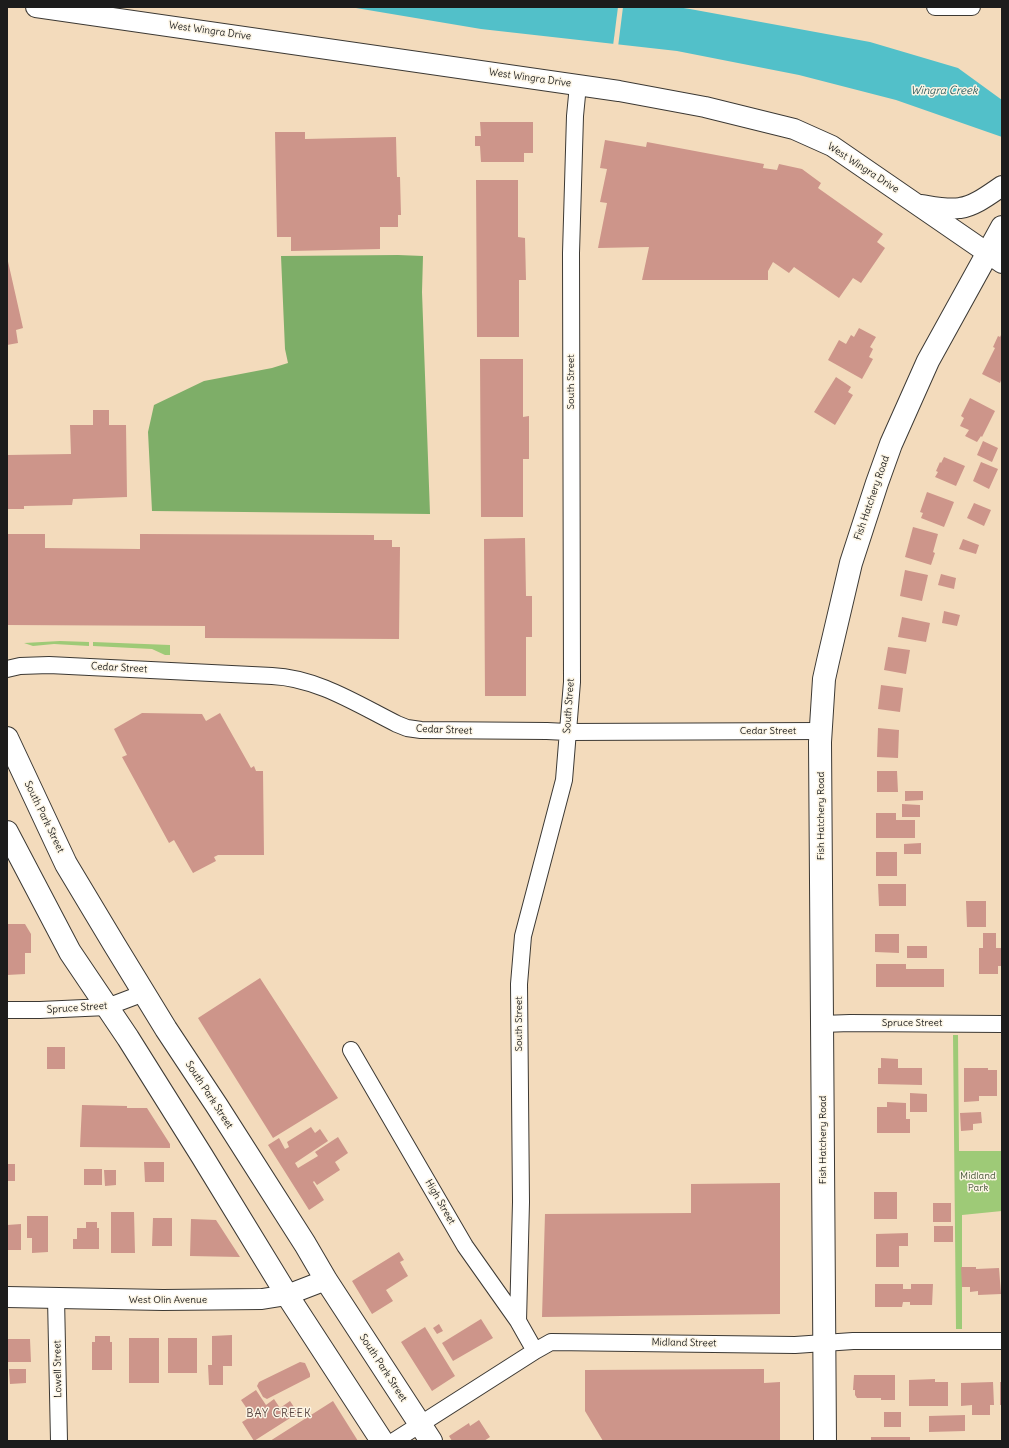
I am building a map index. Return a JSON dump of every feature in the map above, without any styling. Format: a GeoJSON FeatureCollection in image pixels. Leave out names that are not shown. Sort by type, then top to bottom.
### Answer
{"type":"FeatureCollection","features":[{"type":"Feature","properties":{"kind":"main road","name":"Fish Hatchery Road"},"geometry":{"type":"LineString","coordinates":[[825,1441],[821,731],[824,679],[850,563],[891,444],[928,361],[995,258],[1002,227]]}},
{"type":"Feature","properties":{"kind":"main road","name":"South Park Street"},"geometry":{"type":"LineString","coordinates":[[7,738],[66,864],[144,993],[425,1433]]}},
{"type":"Feature","properties":{"kind":"main road"},"geometry":{"type":"LineString","coordinates":[[7,832],[70,952],[191,1138],[287,1295],[382,1441]]}},
{"type":"Feature","properties":{"kind":"street","name":"West Wingra Drive"},"geometry":{"type":"LineString","coordinates":[[36,7],[619,91],[705,107],[794,129],[832,146],[995,258]]}},
{"type":"Feature","properties":{"kind":"street"},"geometry":{"type":"LineString","coordinates":[[935,7],[972,7]]}},
{"type":"Feature","properties":{"kind":"street","name":"South Street"},"geometry":{"type":"LineString","coordinates":[[518,1321],[520,1202],[519,984],[523,936],[564,780],[572,675],[571,252],[575,116],[578,85]]}},
{"type":"Feature","properties":{"kind":"street"},"geometry":{"type":"LineString","coordinates":[[918,205],[959,209],[981,199],[1002,186]]}},
{"type":"Feature","properties":{"kind":"street","name":"Cedar Street"},"geometry":{"type":"LineString","coordinates":[[7,669],[20,666],[50,665],[287,677],[316,685],[397,724],[412,729],[433,731],[821,731]]}},
{"type":"Feature","properties":{"kind":"street","name":"Spruce Street"},"geometry":{"type":"LineString","coordinates":[[7,1010],[107,1007],[144,993]]}},
{"type":"Feature","properties":{"kind":"street","name":"Spruce Street"},"geometry":{"type":"LineString","coordinates":[[822,1024],[1002,1024]]}},
{"type":"Feature","properties":{"kind":"street","name":"High Street"},"geometry":{"type":"LineString","coordinates":[[351,1050],[465,1246],[518,1321],[535,1351]]}},
{"type":"Feature","properties":{"kind":"street","name":"West Olin Avenue"},"geometry":{"type":"LineString","coordinates":[[7,1298],[163,1300],[262,1299],[287,1295],[326,1280]]}},
{"type":"Feature","properties":{"kind":"street","name":"Lowell Street"},"geometry":{"type":"LineString","coordinates":[[56,1298],[59,1441]]}},
{"type":"Feature","properties":{"kind":"street","name":"Midland Street"},"geometry":{"type":"LineString","coordinates":[[394,1441],[425,1433],[535,1351],[551,1342],[795,1345],[853,1342],[960,1342],[1002,1340]]}},
{"type":"Feature","properties":{"kind":"green space"},"geometry":{"type":"Polygon","coordinates":[[[281,256],[423,256],[422,292],[430,514],[152,511],[148,432],[154,405],[204,381],[272,368],[288,363],[285,349],[281,256]]]}},
{"type":"Feature","properties":{"kind":"green space"},"geometry":{"type":"Polygon","coordinates":[[[60,641],[89,642],[89,646],[54,644],[33,646],[24,643],[60,641]]]}},
{"type":"Feature","properties":{"kind":"green space"},"geometry":{"type":"Polygon","coordinates":[[[93,642],[170,645],[170,655],[165,655],[152,649],[93,646],[93,642]]]}},
{"type":"Feature","properties":{"kind":"green space","name":"Midland Park"},"geometry":{"type":"Polygon","coordinates":[[[953,1035],[958,1035],[959,1151],[1002,1151],[1002,1211],[962,1215],[962,1329],[956,1329],[953,1035]]]}},
{"type":"Feature","properties":{"kind":"water","name":"Wingra Creek"},"geometry":{"type":"Polygon","coordinates":[[[350,7],[677,7],[870,42],[958,68],[1002,100],[1002,137],[896,100],[799,75],[677,51],[481,29],[350,7]]]}},
{"type":"Feature","properties":{"kind":"pier"},"geometry":{"type":"Polygon","coordinates":[[[618,7],[623,7],[618,47],[613,46],[618,7]]]}},
{"type":"Feature","properties":{"kind":"building"},"geometry":{"type":"Polygon","coordinates":[[[480,122],[533,122],[533,153],[524,153],[524,162],[481,162],[480,146],[475,146],[475,136],[481,136],[480,122]]]}},
{"type":"Feature","properties":{"kind":"building"},"geometry":{"type":"Polygon","coordinates":[[[275,132],[305,132],[305,139],[396,137],[397,177],[400,177],[401,215],[398,215],[398,227],[380,227],[380,249],[291,251],[291,237],[277,237],[275,132]]]}},
{"type":"Feature","properties":{"kind":"building"},"geometry":{"type":"Polygon","coordinates":[[[605,140],[646,147],[647,142],[764,164],[763,168],[777,170],[779,164],[802,169],[821,183],[818,188],[883,234],[877,242],[885,248],[861,283],[853,278],[839,298],[794,267],[789,273],[773,262],[768,271],[768,280],[642,280],[649,247],[598,248],[607,203],[600,202],[607,169],[600,168],[605,140]]]}},
{"type":"Feature","properties":{"kind":"building"},"geometry":{"type":"Polygon","coordinates":[[[476,180],[518,180],[518,237],[525,238],[526,280],[519,280],[519,337],[477,337],[476,180]]]}},
{"type":"Feature","properties":{"kind":"building"},"geometry":{"type":"Polygon","coordinates":[[[7,257],[23,328],[16,330],[18,343],[7,345],[7,257]]]}},
{"type":"Feature","properties":{"kind":"building"},"geometry":{"type":"Polygon","coordinates":[[[859,328],[876,337],[870,347],[873,349],[869,357],[873,359],[862,379],[828,360],[839,340],[846,344],[851,335],[854,337],[859,328]]]}},
{"type":"Feature","properties":{"kind":"building"},"geometry":{"type":"Polygon","coordinates":[[[1002,333],[1002,378],[1000,383],[982,374],[995,348],[993,347],[998,336],[1000,337],[1002,333]]]}},
{"type":"Feature","properties":{"kind":"building"},"geometry":{"type":"Polygon","coordinates":[[[480,359],[523,359],[523,417],[529,416],[529,459],[523,459],[523,517],[481,517],[480,359]]]}},
{"type":"Feature","properties":{"kind":"building"},"geometry":{"type":"Polygon","coordinates":[[[836,377],[851,387],[848,392],[853,395],[835,425],[814,412],[836,377]]]}},
{"type":"Feature","properties":{"kind":"building"},"geometry":{"type":"Polygon","coordinates":[[[970,398],[995,411],[982,437],[981,436],[977,442],[965,436],[969,430],[960,426],[964,418],[961,416],[970,398]]]}},
{"type":"Feature","properties":{"kind":"building"},"geometry":{"type":"Polygon","coordinates":[[[93,410],[109,410],[109,425],[126,425],[127,497],[73,499],[72,505],[24,506],[24,509],[7,509],[7,455],[71,454],[70,425],[93,425],[93,410]]]}},
{"type":"Feature","properties":{"kind":"building"},"geometry":{"type":"Polygon","coordinates":[[[983,441],[998,448],[992,462],[977,455],[983,441]]]}},
{"type":"Feature","properties":{"kind":"building"},"geometry":{"type":"Polygon","coordinates":[[[944,457],[965,466],[956,486],[935,477],[938,472],[936,471],[940,462],[941,463],[944,457]]]}},
{"type":"Feature","properties":{"kind":"building"},"geometry":{"type":"Polygon","coordinates":[[[981,462],[998,469],[989,489],[973,481],[981,462]]]}},
{"type":"Feature","properties":{"kind":"building"},"geometry":{"type":"Polygon","coordinates":[[[927,492],[954,502],[944,527],[921,518],[923,513],[920,512],[927,492]]]}},
{"type":"Feature","properties":{"kind":"building"},"geometry":{"type":"Polygon","coordinates":[[[974,503],[991,510],[984,526],[967,518],[974,503]]]}},
{"type":"Feature","properties":{"kind":"building"},"geometry":{"type":"Polygon","coordinates":[[[913,527],[938,534],[933,552],[935,553],[931,565],[905,557],[913,527]]]}},
{"type":"Feature","properties":{"kind":"building"},"geometry":{"type":"Polygon","coordinates":[[[7,534],[45,534],[45,548],[140,549],[140,534],[374,535],[374,540],[392,540],[392,547],[400,547],[399,639],[205,638],[205,626],[7,625],[7,534]]]}},
{"type":"Feature","properties":{"kind":"building"},"geometry":{"type":"Polygon","coordinates":[[[525,538],[526,596],[532,596],[532,637],[526,637],[526,696],[485,696],[484,539],[525,538]]]}},
{"type":"Feature","properties":{"kind":"building"},"geometry":{"type":"Polygon","coordinates":[[[963,539],[979,545],[976,554],[959,549],[963,539]]]}},
{"type":"Feature","properties":{"kind":"building"},"geometry":{"type":"Polygon","coordinates":[[[905,570],[928,575],[922,601],[900,596],[905,570]]]}},
{"type":"Feature","properties":{"kind":"building"},"geometry":{"type":"Polygon","coordinates":[[[941,574],[956,578],[954,589],[938,585],[941,574]]]}},
{"type":"Feature","properties":{"kind":"building"},"geometry":{"type":"Polygon","coordinates":[[[944,611],[960,615],[957,626],[942,623],[944,611]]]}},
{"type":"Feature","properties":{"kind":"building"},"geometry":{"type":"Polygon","coordinates":[[[902,617],[930,623],[926,642],[898,637],[902,617]]]}},
{"type":"Feature","properties":{"kind":"building"},"geometry":{"type":"Polygon","coordinates":[[[888,647],[910,650],[906,674],[884,670],[888,647]]]}},
{"type":"Feature","properties":{"kind":"building"},"geometry":{"type":"Polygon","coordinates":[[[881,685],[903,688],[900,712],[878,709],[881,685]]]}},
{"type":"Feature","properties":{"kind":"building"},"geometry":{"type":"Polygon","coordinates":[[[142,713],[202,714],[206,721],[220,713],[251,768],[254,766],[256,771],[263,771],[264,855],[218,855],[214,857],[216,861],[193,873],[174,840],[169,843],[122,757],[127,755],[114,729],[142,713]]]}},
{"type":"Feature","properties":{"kind":"building"},"geometry":{"type":"Polygon","coordinates":[[[878,728],[899,730],[898,758],[877,757],[878,728]]]}},
{"type":"Feature","properties":{"kind":"building"},"geometry":{"type":"Polygon","coordinates":[[[877,771],[897,771],[898,792],[877,792],[877,771]]]}},
{"type":"Feature","properties":{"kind":"building"},"geometry":{"type":"Polygon","coordinates":[[[905,791],[923,791],[923,800],[905,801],[905,791]]]}},
{"type":"Feature","properties":{"kind":"building"},"geometry":{"type":"Polygon","coordinates":[[[902,804],[920,805],[920,817],[902,817],[902,804]]]}},
{"type":"Feature","properties":{"kind":"building"},"geometry":{"type":"Polygon","coordinates":[[[876,813],[896,813],[896,820],[915,820],[915,838],[876,838],[876,813]]]}},
{"type":"Feature","properties":{"kind":"building"},"geometry":{"type":"Polygon","coordinates":[[[921,843],[921,854],[904,854],[904,844],[921,843]]]}},
{"type":"Feature","properties":{"kind":"building"},"geometry":{"type":"Polygon","coordinates":[[[876,852],[897,852],[897,876],[876,876],[876,852]]]}},
{"type":"Feature","properties":{"kind":"building"},"geometry":{"type":"Polygon","coordinates":[[[878,884],[906,884],[906,906],[879,906],[878,884]]]}},
{"type":"Feature","properties":{"kind":"building"},"geometry":{"type":"Polygon","coordinates":[[[966,901],[986,901],[986,927],[967,927],[966,901]]]}},
{"type":"Feature","properties":{"kind":"building"},"geometry":{"type":"Polygon","coordinates":[[[7,924],[25,924],[31,934],[31,953],[25,953],[25,974],[7,975],[7,924]]]}},
{"type":"Feature","properties":{"kind":"building"},"geometry":{"type":"Polygon","coordinates":[[[983,933],[996,933],[996,948],[1002,948],[1002,966],[998,966],[998,974],[979,974],[979,948],[983,948],[983,933]]]}},
{"type":"Feature","properties":{"kind":"building"},"geometry":{"type":"Polygon","coordinates":[[[875,934],[899,934],[899,953],[875,952],[875,934]]]}},
{"type":"Feature","properties":{"kind":"building"},"geometry":{"type":"Polygon","coordinates":[[[907,946],[927,946],[927,958],[907,958],[907,946]]]}},
{"type":"Feature","properties":{"kind":"building"},"geometry":{"type":"Polygon","coordinates":[[[876,964],[906,964],[906,969],[944,969],[944,987],[876,987],[876,964]]]}},
{"type":"Feature","properties":{"kind":"building"},"geometry":{"type":"Polygon","coordinates":[[[260,978],[338,1098],[273,1138],[198,1018],[260,978]]]}},
{"type":"Feature","properties":{"kind":"building"},"geometry":{"type":"Polygon","coordinates":[[[47,1047],[65,1047],[65,1069],[47,1069],[47,1047]]]}},
{"type":"Feature","properties":{"kind":"building"},"geometry":{"type":"Polygon","coordinates":[[[881,1058],[898,1059],[898,1068],[922,1068],[922,1085],[878,1084],[878,1068],[881,1068],[881,1058]]]}},
{"type":"Feature","properties":{"kind":"building"},"geometry":{"type":"Polygon","coordinates":[[[964,1068],[988,1068],[988,1070],[997,1070],[997,1096],[979,1096],[979,1101],[964,1102],[964,1068]]]}},
{"type":"Feature","properties":{"kind":"building"},"geometry":{"type":"Polygon","coordinates":[[[910,1093],[927,1094],[927,1112],[910,1112],[910,1093]]]}},
{"type":"Feature","properties":{"kind":"building"},"geometry":{"type":"Polygon","coordinates":[[[887,1102],[906,1103],[906,1119],[910,1119],[910,1133],[877,1133],[877,1107],[887,1107],[887,1102]]]}},
{"type":"Feature","properties":{"kind":"building"},"geometry":{"type":"Polygon","coordinates":[[[82,1105],[147,1108],[170,1144],[170,1148],[80,1147],[82,1105]]]}},
{"type":"Feature","properties":{"kind":"building"},"geometry":{"type":"Polygon","coordinates":[[[981,1112],[982,1123],[973,1124],[973,1130],[961,1131],[960,1113],[981,1112]]]}},
{"type":"Feature","properties":{"kind":"building"},"geometry":{"type":"Polygon","coordinates":[[[311,1127],[315,1133],[320,1129],[328,1141],[295,1163],[298,1168],[318,1156],[315,1152],[338,1137],[348,1153],[335,1162],[340,1170],[317,1185],[314,1181],[313,1182],[324,1200],[309,1210],[268,1145],[279,1138],[285,1149],[289,1147],[287,1142],[311,1127]]]}},
{"type":"Feature","properties":{"kind":"building"},"geometry":{"type":"Polygon","coordinates":[[[144,1162],[164,1162],[164,1182],[145,1182],[144,1162]]]}},
{"type":"Feature","properties":{"kind":"building"},"geometry":{"type":"Polygon","coordinates":[[[7,1164],[15,1164],[15,1181],[7,1181],[7,1164]]]}},
{"type":"Feature","properties":{"kind":"building"},"geometry":{"type":"Polygon","coordinates":[[[84,1169],[102,1169],[102,1185],[84,1185],[84,1169]]]}},
{"type":"Feature","properties":{"kind":"building"},"geometry":{"type":"Polygon","coordinates":[[[104,1170],[116,1170],[116,1185],[105,1186],[104,1170]]]}},
{"type":"Feature","properties":{"kind":"building"},"geometry":{"type":"Polygon","coordinates":[[[780,1183],[780,1314],[542,1317],[545,1214],[691,1213],[691,1184],[780,1183]]]}},
{"type":"Feature","properties":{"kind":"building"},"geometry":{"type":"Polygon","coordinates":[[[874,1192],[897,1192],[897,1219],[874,1219],[874,1192]]]}},
{"type":"Feature","properties":{"kind":"building"},"geometry":{"type":"Polygon","coordinates":[[[933,1203],[951,1203],[951,1222],[933,1222],[933,1203]]]}},
{"type":"Feature","properties":{"kind":"building"},"geometry":{"type":"Polygon","coordinates":[[[111,1212],[134,1212],[135,1253],[111,1253],[111,1212]]]}},
{"type":"Feature","properties":{"kind":"building"},"geometry":{"type":"Polygon","coordinates":[[[27,1216],[48,1216],[48,1252],[32,1253],[32,1238],[27,1238],[27,1216]]]}},
{"type":"Feature","properties":{"kind":"building"},"geometry":{"type":"Polygon","coordinates":[[[153,1218],[172,1218],[172,1246],[152,1246],[153,1218]]]}},
{"type":"Feature","properties":{"kind":"building"},"geometry":{"type":"Polygon","coordinates":[[[191,1219],[216,1220],[240,1257],[190,1256],[191,1219]]]}},
{"type":"Feature","properties":{"kind":"building"},"geometry":{"type":"Polygon","coordinates":[[[86,1222],[97,1222],[97,1228],[99,1228],[99,1249],[73,1249],[73,1239],[77,1239],[77,1228],[86,1228],[86,1222]]]}},
{"type":"Feature","properties":{"kind":"building"},"geometry":{"type":"Polygon","coordinates":[[[21,1224],[21,1250],[7,1250],[7,1225],[21,1224]]]}},
{"type":"Feature","properties":{"kind":"building"},"geometry":{"type":"Polygon","coordinates":[[[934,1226],[953,1226],[953,1242],[934,1242],[934,1226]]]}},
{"type":"Feature","properties":{"kind":"building"},"geometry":{"type":"Polygon","coordinates":[[[908,1233],[908,1246],[899,1246],[899,1267],[876,1267],[876,1234],[908,1233]]]}},
{"type":"Feature","properties":{"kind":"building"},"geometry":{"type":"Polygon","coordinates":[[[399,1252],[404,1260],[400,1262],[408,1276],[386,1290],[393,1301],[372,1314],[352,1281],[399,1252]]]}},
{"type":"Feature","properties":{"kind":"building"},"geometry":{"type":"Polygon","coordinates":[[[961,1267],[976,1267],[976,1269],[999,1268],[1001,1294],[978,1295],[978,1291],[970,1292],[970,1287],[962,1287],[961,1267]]]}},
{"type":"Feature","properties":{"kind":"building"},"geometry":{"type":"Polygon","coordinates":[[[875,1284],[903,1284],[903,1289],[911,1289],[911,1284],[933,1284],[932,1305],[910,1305],[910,1302],[903,1302],[902,1307],[875,1307],[875,1284]]]}},
{"type":"Feature","properties":{"kind":"building"},"geometry":{"type":"Polygon","coordinates":[[[481,1319],[493,1338],[453,1361],[442,1343],[481,1319]]]}},
{"type":"Feature","properties":{"kind":"building"},"geometry":{"type":"Polygon","coordinates":[[[439,1324],[443,1331],[437,1334],[433,1328],[439,1324]]]}},
{"type":"Feature","properties":{"kind":"building"},"geometry":{"type":"Polygon","coordinates":[[[425,1327],[455,1376],[432,1391],[401,1342],[425,1327]]]}},
{"type":"Feature","properties":{"kind":"building"},"geometry":{"type":"Polygon","coordinates":[[[232,1335],[232,1366],[223,1366],[223,1385],[209,1385],[208,1365],[212,1365],[212,1336],[232,1335]]]}},
{"type":"Feature","properties":{"kind":"building"},"geometry":{"type":"Polygon","coordinates":[[[95,1336],[110,1336],[110,1342],[112,1342],[112,1370],[92,1370],[92,1342],[95,1342],[95,1336]]]}},
{"type":"Feature","properties":{"kind":"building"},"geometry":{"type":"Polygon","coordinates":[[[129,1338],[159,1338],[159,1383],[129,1383],[129,1338]]]}},
{"type":"Feature","properties":{"kind":"building"},"geometry":{"type":"Polygon","coordinates":[[[168,1338],[197,1338],[197,1373],[168,1373],[168,1338]]]}},
{"type":"Feature","properties":{"kind":"building"},"geometry":{"type":"Polygon","coordinates":[[[7,1339],[30,1339],[31,1362],[7,1362],[7,1339]]]}},
{"type":"Feature","properties":{"kind":"building"},"geometry":{"type":"Polygon","coordinates":[[[300,1362],[305,1363],[310,1377],[267,1399],[263,1397],[257,1386],[259,1382],[300,1362]]]}},
{"type":"Feature","properties":{"kind":"building"},"geometry":{"type":"Polygon","coordinates":[[[9,1369],[26,1369],[26,1383],[10,1384],[9,1369]]]}},
{"type":"Feature","properties":{"kind":"building"},"geometry":{"type":"Polygon","coordinates":[[[764,1369],[764,1383],[780,1382],[780,1441],[603,1441],[585,1411],[585,1370],[764,1369]]]}},
{"type":"Feature","properties":{"kind":"building"},"geometry":{"type":"Polygon","coordinates":[[[854,1375],[895,1375],[895,1400],[881,1400],[881,1398],[857,1398],[855,1395],[855,1390],[853,1390],[854,1375]]]}},
{"type":"Feature","properties":{"kind":"building"},"geometry":{"type":"Polygon","coordinates":[[[935,1379],[935,1382],[948,1382],[948,1406],[909,1406],[909,1380],[935,1379]]]}},
{"type":"Feature","properties":{"kind":"building"},"geometry":{"type":"Polygon","coordinates":[[[993,1382],[994,1405],[990,1405],[990,1415],[972,1415],[972,1405],[961,1406],[961,1383],[993,1382]]]}},
{"type":"Feature","properties":{"kind":"building"},"geometry":{"type":"Polygon","coordinates":[[[1000,1382],[1002,1382],[1002,1405],[1000,1405],[1000,1382]]]}},
{"type":"Feature","properties":{"kind":"building"},"geometry":{"type":"Polygon","coordinates":[[[256,1390],[266,1405],[274,1399],[280,1408],[290,1401],[298,1413],[254,1441],[242,1422],[252,1416],[241,1400],[256,1390]]]}},
{"type":"Feature","properties":{"kind":"building"},"geometry":{"type":"Polygon","coordinates":[[[333,1401],[358,1441],[270,1441],[333,1401]]]}},
{"type":"Feature","properties":{"kind":"building"},"geometry":{"type":"Polygon","coordinates":[[[884,1412],[901,1412],[901,1427],[884,1427],[884,1412]]]}},
{"type":"Feature","properties":{"kind":"building"},"geometry":{"type":"Polygon","coordinates":[[[965,1415],[965,1431],[929,1432],[929,1416],[965,1415]]]}},
{"type":"Feature","properties":{"kind":"building"},"geometry":{"type":"Polygon","coordinates":[[[479,1420],[490,1437],[484,1441],[452,1441],[449,1436],[469,1423],[470,1426],[479,1420]]]}},
{"type":"Feature","properties":{"kind":"building"},"geometry":{"type":"Polygon","coordinates":[[[871,1437],[910,1437],[910,1441],[871,1441],[871,1437]]]}},
{"type":"Feature","properties":{"kind":"district","name":"BAY CREEK"},"geometry":{"type":"Point","coordinates":[279,1414]}}]}
